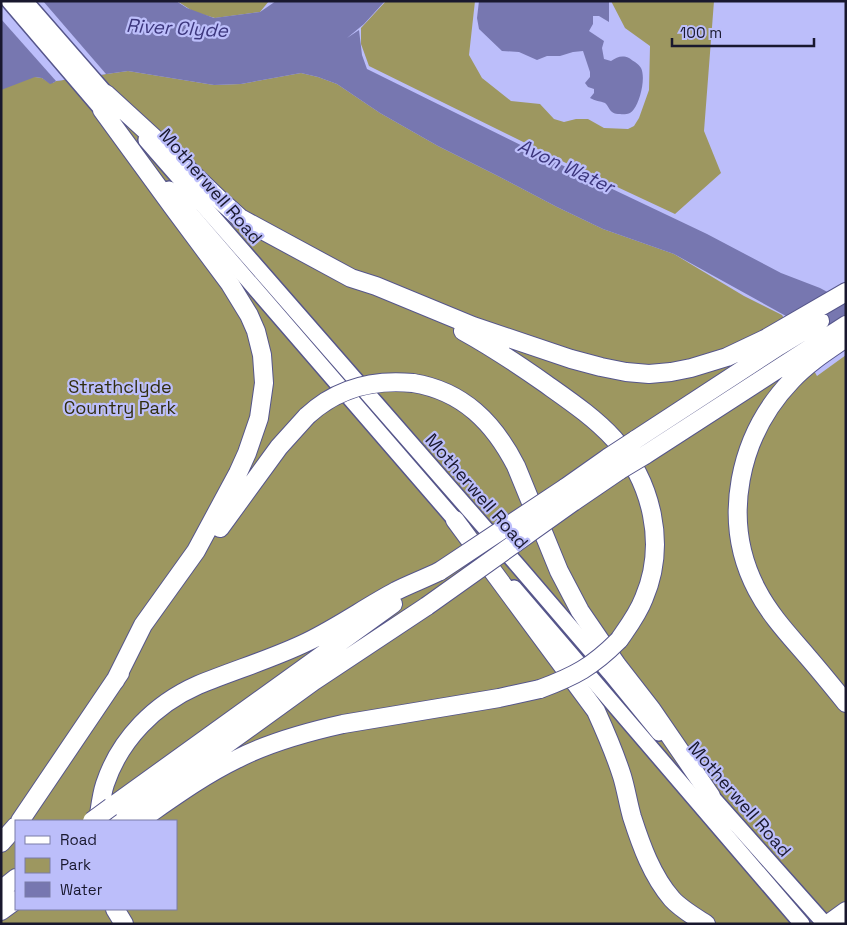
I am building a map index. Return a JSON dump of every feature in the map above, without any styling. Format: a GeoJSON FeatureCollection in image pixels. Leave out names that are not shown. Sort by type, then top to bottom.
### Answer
{"type":"FeatureCollection","features":[{"type":"Feature","properties":{"kind":"highway"},"geometry":{"type":"LineString","coordinates":[[98,96],[177,159],[240,218],[351,278],[376,286],[473,326],[571,359],[626,372],[649,374],[672,372],[692,368],[772,342],[846,304]]}},
{"type":"Feature","properties":{"kind":"highway"},"geometry":{"type":"LineString","coordinates":[[98,96],[172,206],[230,284],[250,315],[262,355],[264,384],[259,418],[238,473],[196,551],[143,625],[114,681]]}},
{"type":"Feature","properties":{"kind":"highway"},"geometry":{"type":"LineString","coordinates":[[140,820],[183,791],[236,759],[275,742],[343,724],[500,698],[540,689],[563,681],[579,673],[605,654],[631,623],[645,598],[654,560],[656,538],[653,513],[646,489],[636,469],[614,439],[584,412],[505,355],[376,286]]}},
{"type":"Feature","properties":{"kind":"highway"},"geometry":{"type":"LineString","coordinates":[[115,814],[222,726],[440,571],[569,495],[640,447],[772,342],[846,292]]}},
{"type":"Feature","properties":{"kind":"highway"},"geometry":{"type":"LineString","coordinates":[[846,324],[804,358],[792,379],[767,411],[747,452],[738,492],[739,530],[743,552],[757,590],[779,624],[846,696]]}},
{"type":"Feature","properties":{"kind":"highway"},"geometry":{"type":"LineString","coordinates":[[640,447],[804,358],[846,338]]}},
{"type":"Feature","properties":{"kind":"highway"},"geometry":{"type":"LineString","coordinates":[[21,820],[172,594],[279,447],[314,409],[332,398],[359,386],[398,381],[434,388],[460,400],[475,410],[495,431],[516,466],[559,570],[580,611],[617,665],[652,710],[711,796]]}},
{"type":"Feature","properties":{"kind":"highway"},"geometry":{"type":"LineString","coordinates":[[95,820],[115,814],[427,606],[569,495]]}},
{"type":"Feature","properties":{"kind":"highway"},"geometry":{"type":"LineString","coordinates":[[456,520],[596,712],[610,742],[643,848],[658,879],[673,900],[706,924]]}},
{"type":"Feature","properties":{"kind":"highway"},"geometry":{"type":"LineString","coordinates":[[98,820],[105,784],[112,767],[122,749],[151,714],[196,686],[308,641],[397,591],[440,571]]}},
{"type":"Feature","properties":{"kind":"highway"},"geometry":{"type":"LineString","coordinates":[[807,655],[846,702]]}},
{"type":"Feature","properties":{"kind":"highway"},"geometry":{"type":"LineString","coordinates":[[1,843],[15,827]]}},
{"type":"Feature","properties":{"kind":"highway"},"geometry":{"type":"LineString","coordinates":[[1,890],[15,879]]}},
{"type":"Feature","properties":{"kind":"highway"},"geometry":{"type":"LineString","coordinates":[[1,912],[15,901]]}},
{"type":"Feature","properties":{"kind":"highway"},"geometry":{"type":"LineString","coordinates":[[1,920],[16,910]]}},
{"type":"Feature","properties":{"kind":"highway"},"geometry":{"type":"LineString","coordinates":[[117,910],[124,924]]}},
{"type":"Feature","properties":{"kind":"highway"},"geometry":{"type":"LineString","coordinates":[[826,924],[846,911]]}},
{"type":"Feature","properties":{"kind":"main road"},"geometry":{"type":"LineString","coordinates":[[9,1],[98,96]]}},
{"type":"Feature","properties":{"kind":"main road"},"geometry":{"type":"LineString","coordinates":[[25,1],[98,96]]}},
{"type":"Feature","properties":{"kind":"main road","name":"Motherwell Road"},"geometry":{"type":"LineString","coordinates":[[98,96],[178,200],[456,520],[802,924]]}},
{"type":"Feature","properties":{"kind":"main road","name":"Motherwell Road"},"geometry":{"type":"LineString","coordinates":[[98,96],[226,230],[610,673],[711,796],[826,924]]}},
{"type":"Feature","properties":{"kind":"green space"},"geometry":{"type":"Polygon","coordinates":[[[177,1],[269,1],[260,12],[215,18],[194,12],[177,1]]]}},
{"type":"Feature","properties":{"kind":"green space"},"geometry":{"type":"Polygon","coordinates":[[[386,1],[475,1],[469,55],[482,78],[511,101],[540,104],[554,119],[564,122],[588,119],[604,128],[628,129],[634,126],[639,118],[649,90],[650,46],[625,28],[611,1],[714,1],[704,131],[721,173],[675,214],[568,164],[369,66],[361,44],[361,28],[386,1]]]}},
{"type":"Feature","properties":{"kind":"green space","name":"Strathclyde Country Park"},"geometry":{"type":"Polygon","coordinates":[[[1,42],[35,77],[42,78],[50,83],[128,71],[214,85],[241,84],[301,73],[337,84],[380,113],[438,146],[603,229],[674,254],[744,296],[782,315],[817,376],[846,355],[846,924],[1,924],[1,42]]]}},
{"type":"Feature","properties":{"kind":"water","name":"River Clyde"},"geometry":{"type":"Polygon","coordinates":[[[1,1],[176,1],[187,8],[214,18],[260,12],[276,1],[385,1],[364,24],[347,38],[359,30],[362,55],[367,69],[707,234],[781,273],[820,288],[846,302],[846,344],[842,347],[674,254],[603,229],[557,207],[438,146],[380,113],[337,84],[318,77],[301,73],[241,84],[214,85],[128,71],[56,81],[50,84],[42,78],[35,77],[1,90],[1,1]]]}},
{"type":"Feature","properties":{"kind":"water"},"geometry":{"type":"Polygon","coordinates":[[[479,1],[609,1],[609,22],[599,16],[593,16],[593,24],[589,31],[604,41],[602,48],[604,59],[611,61],[615,58],[626,57],[641,68],[643,77],[642,89],[634,109],[628,114],[616,114],[605,103],[590,98],[594,93],[594,89],[588,87],[585,83],[590,77],[590,72],[583,51],[560,56],[547,56],[537,60],[519,52],[502,51],[479,29],[477,18],[479,1]]]}},
{"type":"Feature","properties":{"kind":"pier"},"geometry":{"type":"Polygon","coordinates":[[[1,1],[43,1],[106,74],[56,81],[1,19],[1,1]]]}},
{"type":"Feature","properties":{"kind":"water label","name":"Avon Water"},"geometry":{"type":"Point","coordinates":[566,166]}}]}
